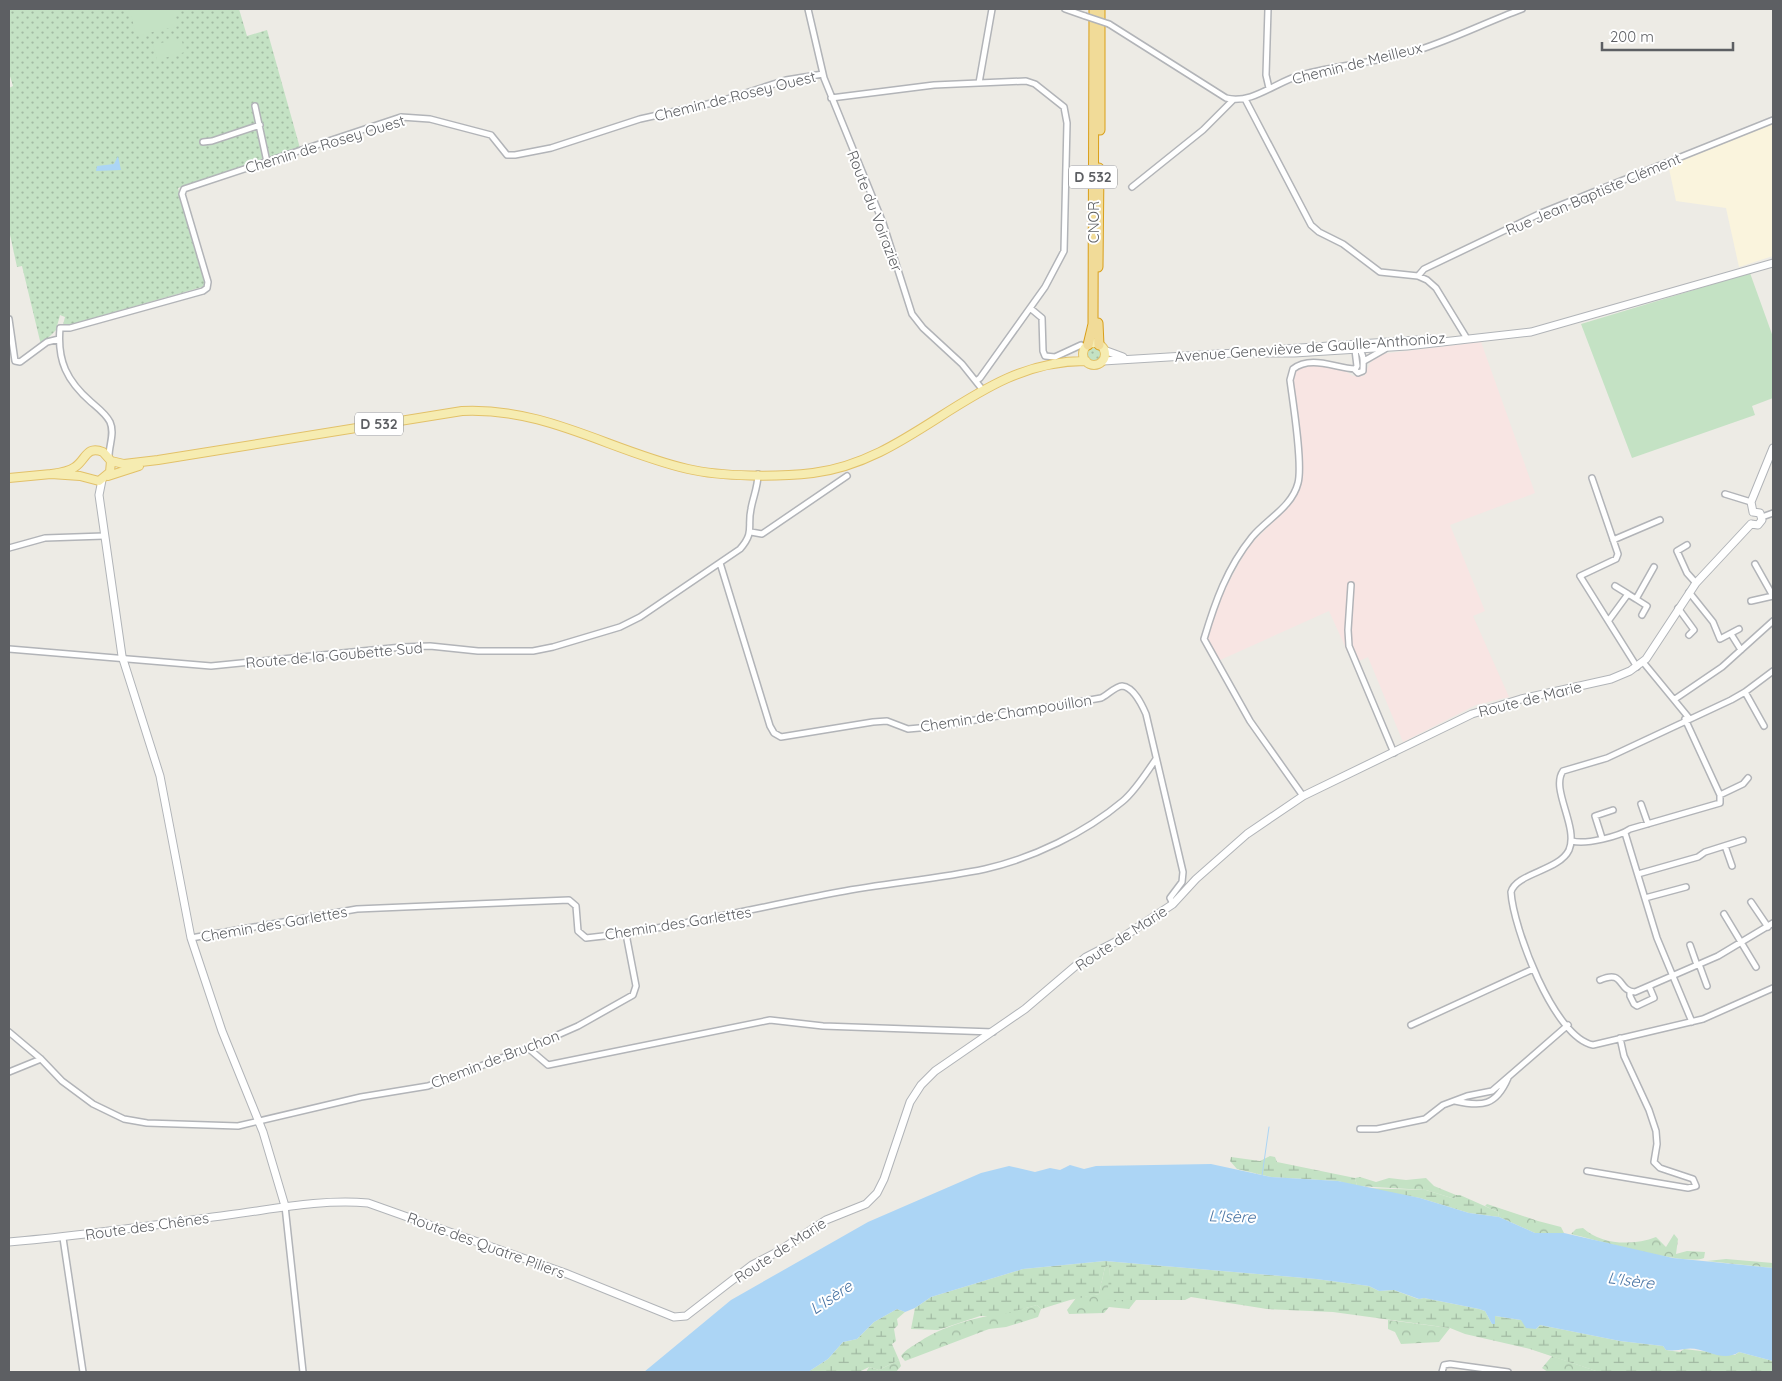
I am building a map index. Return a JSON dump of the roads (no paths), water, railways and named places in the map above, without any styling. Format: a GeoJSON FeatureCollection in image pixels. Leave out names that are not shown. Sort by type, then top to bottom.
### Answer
{"type":"FeatureCollection","features":[{"type":"Feature","properties":{"kind":"highway","name":"CNOR"},"geometry":{"type":"LineString","coordinates":[[1084,347],[1093,324],[1094,9]]}},
{"type":"Feature","properties":{"kind":"highway","name":"CNOR"},"geometry":{"type":"LineString","coordinates":[[1100,9],[1098,324],[1102,347]]}},
{"type":"Feature","properties":{"kind":"main road"},"geometry":{"type":"LineString","coordinates":[[1084,347],[1102,347],[1103,361],[1095,365],[1086,361],[1084,347]]}},
{"type":"Feature","properties":{"kind":"main road","name":"D 532"},"geometry":{"type":"LineString","coordinates":[[1056,363],[1084,347]]}},
{"type":"Feature","properties":{"kind":"main road","name":"D 532"},"geometry":{"type":"LineString","coordinates":[[110,459],[124,464],[158,460],[462,411],[488,410],[538,418],[688,470],[716,474],[813,473],[862,461],[896,444],[982,390],[1016,373],[1056,363],[1086,361]]}},
{"type":"Feature","properties":{"kind":"main road"},"geometry":{"type":"LineString","coordinates":[[9,478],[43,475],[73,469],[88,452],[100,450],[110,459],[111,469],[105,478],[88,479],[43,475]]}},
{"type":"Feature","properties":{"kind":"main road","name":"D 532"},"geometry":{"type":"LineString","coordinates":[[105,478],[158,460]]}},
{"type":"Feature","properties":{"kind":"main road"},"geometry":{"type":"LineString","coordinates":[[80,462],[80,470],[88,479]]}},
{"type":"Feature","properties":{"kind":"street","name":"Route du Voirazier"},"geometry":{"type":"LineString","coordinates":[[808,9],[823,74],[831,98],[883,223],[912,314],[922,328],[962,364],[982,390]]}},
{"type":"Feature","properties":{"kind":"street"},"geometry":{"type":"LineString","coordinates":[[979,83],[992,9]]}},
{"type":"Feature","properties":{"kind":"street"},"geometry":{"type":"LineString","coordinates":[[1064,9],[1109,24],[1226,98],[1233,100],[1203,130],[1132,187]]}},
{"type":"Feature","properties":{"kind":"street"},"geometry":{"type":"LineString","coordinates":[[1268,9],[1266,75],[1269,88]]}},
{"type":"Feature","properties":{"kind":"street","name":"Chemin de Meilleux"},"geometry":{"type":"LineString","coordinates":[[1233,100],[1245,99],[1300,75],[1366,64],[1410,53],[1522,9]]}},
{"type":"Feature","properties":{"kind":"street","name":"Chemin de Rosey Ouest"},"geometry":{"type":"LineString","coordinates":[[59,339],[60,328],[70,328],[203,291],[207,288],[208,282],[182,190],[401,118],[430,119],[491,135],[507,155],[515,155],[551,148],[640,119],[721,100],[786,80],[823,74]]}},
{"type":"Feature","properties":{"kind":"street"},"geometry":{"type":"LineString","coordinates":[[831,98],[934,85],[1032,83],[1064,107],[1067,115],[1065,248],[1045,286],[976,381]]}},
{"type":"Feature","properties":{"kind":"street"},"geometry":{"type":"LineString","coordinates":[[1245,99],[1311,225],[1318,232],[1343,244],[1380,272],[1418,276],[1436,288],[1466,337]]}},
{"type":"Feature","properties":{"kind":"street"},"geometry":{"type":"LineString","coordinates":[[255,106],[267,162]]}},
{"type":"Feature","properties":{"kind":"street","name":"Rue Jean Baptiste Clément"},"geometry":{"type":"LineString","coordinates":[[1418,276],[1424,269],[1541,213],[1773,120]]}},
{"type":"Feature","properties":{"kind":"street"},"geometry":{"type":"LineString","coordinates":[[203,142],[212,141],[260,125]]}},
{"type":"Feature","properties":{"kind":"street","name":"Avenue Geneviève de Gaulle-Anthonioz"},"geometry":{"type":"LineString","coordinates":[[1231,353],[1294,353],[1407,346],[1531,332],[1773,263]]}},
{"type":"Feature","properties":{"kind":"street"},"geometry":{"type":"LineString","coordinates":[[1030,308],[1042,318],[1043,351],[1045,356],[1055,357],[1084,347]]}},
{"type":"Feature","properties":{"kind":"street"},"geometry":{"type":"LineString","coordinates":[[9,318],[12,358],[15,361],[20,362],[47,342],[59,339],[60,356],[64,370],[77,390],[109,421],[112,428],[110,459]]}},
{"type":"Feature","properties":{"kind":"street","name":"Avenue Geneviève de Gaulle-Anthonioz"},"geometry":{"type":"LineString","coordinates":[[1103,361],[1377,342],[1484,337]]}},
{"type":"Feature","properties":{"kind":"street"},"geometry":{"type":"LineString","coordinates":[[1348,345],[1357,349],[1377,342]]}},
{"type":"Feature","properties":{"kind":"street"},"geometry":{"type":"LineString","coordinates":[[1303,796],[1250,721],[1204,640],[1217,598],[1231,567],[1252,537],[1288,503],[1297,488],[1299,469],[1290,380],[1294,369],[1305,363],[1359,366],[1384,350],[1407,346]]}},
{"type":"Feature","properties":{"kind":"street","name":"Avenue Geneviève de Gaulle-Anthonioz"},"geometry":{"type":"LineString","coordinates":[[1102,347],[1136,359]]}},
{"type":"Feature","properties":{"kind":"street"},"geometry":{"type":"LineString","coordinates":[[1357,349],[1359,366]]}},
{"type":"Feature","properties":{"kind":"street"},"geometry":{"type":"LineString","coordinates":[[100,450],[110,442]]}},
{"type":"Feature","properties":{"kind":"street"},"geometry":{"type":"LineString","coordinates":[[1753,512],[1751,502],[1773,448]]}},
{"type":"Feature","properties":{"kind":"street"},"geometry":{"type":"LineString","coordinates":[[758,474],[757,490],[750,512],[751,532],[762,534],[848,476]]}},
{"type":"Feature","properties":{"kind":"street"},"geometry":{"type":"LineString","coordinates":[[105,478],[99,495],[123,658],[160,776],[191,938],[222,1032],[259,1123],[285,1206],[303,1372]]}},
{"type":"Feature","properties":{"kind":"street"},"geometry":{"type":"LineString","coordinates":[[1572,841],[1588,842],[1625,833],[1630,829],[1720,803],[1720,795],[1687,718],[1675,700],[1640,664],[1580,576],[1616,559],[1618,554],[1592,478]]}},
{"type":"Feature","properties":{"kind":"street"},"geometry":{"type":"LineString","coordinates":[[88,479],[99,495]]}},
{"type":"Feature","properties":{"kind":"street"},"geometry":{"type":"LineString","coordinates":[[1725,494],[1751,502]]}},
{"type":"Feature","properties":{"kind":"street"},"geometry":{"type":"LineString","coordinates":[[1751,524],[1748,517],[1753,512],[1759,512],[1762,517]]}},
{"type":"Feature","properties":{"kind":"street"},"geometry":{"type":"LineString","coordinates":[[1751,524],[1758,525],[1762,517],[1773,513]]}},
{"type":"Feature","properties":{"kind":"street"},"geometry":{"type":"LineString","coordinates":[[1613,540],[1660,520]]}},
{"type":"Feature","properties":{"kind":"street"},"geometry":{"type":"LineString","coordinates":[[1640,664],[1696,583],[1751,524]]}},
{"type":"Feature","properties":{"kind":"street","name":"Route de la Goubette Sud"},"geometry":{"type":"LineString","coordinates":[[9,649],[211,666],[402,647],[533,651],[553,648],[620,626],[640,617],[740,549],[751,532]]}},
{"type":"Feature","properties":{"kind":"street"},"geometry":{"type":"LineString","coordinates":[[9,548],[45,538],[104,536]]}},
{"type":"Feature","properties":{"kind":"street"},"geometry":{"type":"LineString","coordinates":[[1687,545],[1677,551],[1687,573],[1696,583]]}},
{"type":"Feature","properties":{"kind":"street","name":"Chemin de Champouillon"},"geometry":{"type":"LineString","coordinates":[[720,564],[770,726],[774,733],[781,737],[887,721],[908,729],[941,726],[1101,698],[1121,686],[1141,700],[1156,759]]}},
{"type":"Feature","properties":{"kind":"street"},"geometry":{"type":"LineString","coordinates":[[1751,601],[1773,596],[1755,564]]}},
{"type":"Feature","properties":{"kind":"street"},"geometry":{"type":"LineString","coordinates":[[1636,599],[1654,567]]}},
{"type":"Feature","properties":{"kind":"street"},"geometry":{"type":"LineString","coordinates":[[1351,585],[1348,630],[1349,646],[1394,753]]}},
{"type":"Feature","properties":{"kind":"street"},"geometry":{"type":"LineString","coordinates":[[1615,586],[1647,606],[1642,616]]}},
{"type":"Feature","properties":{"kind":"street"},"geometry":{"type":"LineString","coordinates":[[1690,592],[1713,622],[1720,639],[1739,629]]}},
{"type":"Feature","properties":{"kind":"street"},"geometry":{"type":"LineString","coordinates":[[1609,620],[1628,594]]}},
{"type":"Feature","properties":{"kind":"street"},"geometry":{"type":"LineString","coordinates":[[1678,608],[1694,630],[1689,635]]}},
{"type":"Feature","properties":{"kind":"street"},"geometry":{"type":"LineString","coordinates":[[1675,700],[1722,667],[1773,621]]}},
{"type":"Feature","properties":{"kind":"street"},"geometry":{"type":"LineString","coordinates":[[1731,634],[1741,650]]}},
{"type":"Feature","properties":{"kind":"street","name":"Route de Marie"},"geometry":{"type":"LineString","coordinates":[[681,1317],[686,1316],[752,1265],[779,1251],[826,1220],[854,1210],[872,1198],[884,1180],[910,1102],[921,1085],[935,1071],[1032,1003],[1086,957],[1117,941],[1173,904],[1196,879],[1246,834],[1303,796],[1484,709],[1611,679],[1640,664]]}},
{"type":"Feature","properties":{"kind":"street"},"geometry":{"type":"LineString","coordinates":[[1773,671],[1745,692],[1687,718],[1614,755],[1561,773],[1563,804],[1572,841],[1566,856],[1557,864],[1519,882],[1512,888],[1511,897],[1533,968],[1545,997],[1585,1043],[1593,1045],[1692,1022],[1773,988]]}},
{"type":"Feature","properties":{"kind":"street"},"geometry":{"type":"LineString","coordinates":[[1745,692],[1764,726]]}},
{"type":"Feature","properties":{"kind":"street"},"geometry":{"type":"LineString","coordinates":[[1156,759],[1183,872],[1182,882],[1170,898],[1173,904]]}},
{"type":"Feature","properties":{"kind":"street","name":"Chemin des Garlettes"},"geometry":{"type":"LineString","coordinates":[[191,938],[357,909],[569,900],[576,906],[580,935],[586,938],[626,934],[758,910],[839,892],[1005,863],[1055,843],[1085,827],[1124,800],[1156,759]]}},
{"type":"Feature","properties":{"kind":"street"},"geometry":{"type":"LineString","coordinates":[[1720,795],[1743,784],[1748,778]]}},
{"type":"Feature","properties":{"kind":"street"},"geometry":{"type":"LineString","coordinates":[[1641,804],[1648,824]]}},
{"type":"Feature","properties":{"kind":"street"},"geometry":{"type":"LineString","coordinates":[[1602,838],[1595,816],[1613,810]]}},
{"type":"Feature","properties":{"kind":"street"},"geometry":{"type":"LineString","coordinates":[[1625,833],[1658,938],[1692,1022]]}},
{"type":"Feature","properties":{"kind":"street"},"geometry":{"type":"LineString","coordinates":[[1638,874],[1698,857],[1705,852],[1743,840]]}},
{"type":"Feature","properties":{"kind":"street"},"geometry":{"type":"LineString","coordinates":[[1725,846],[1732,866]]}},
{"type":"Feature","properties":{"kind":"street"},"geometry":{"type":"LineString","coordinates":[[1645,898],[1686,887]]}},
{"type":"Feature","properties":{"kind":"street"},"geometry":{"type":"LineString","coordinates":[[1751,902],[1770,926],[1773,933]]}},
{"type":"Feature","properties":{"kind":"street"},"geometry":{"type":"LineString","coordinates":[[1724,914],[1756,967]]}},
{"type":"Feature","properties":{"kind":"street"},"geometry":{"type":"LineString","coordinates":[[1630,992],[1649,986],[1698,964],[1770,926]]}},
{"type":"Feature","properties":{"kind":"street","name":"Chemin de Bruchon"},"geometry":{"type":"LineString","coordinates":[[9,1032],[41,1059],[62,1081],[93,1104],[124,1119],[192,1126],[238,1126],[259,1123],[361,1097],[428,1086],[528,1048],[578,1026],[633,995],[636,986],[626,934]]}},
{"type":"Feature","properties":{"kind":"street"},"geometry":{"type":"LineString","coordinates":[[1690,945],[1707,986]]}},
{"type":"Feature","properties":{"kind":"street"},"geometry":{"type":"LineString","coordinates":[[1411,1024],[1533,968]]}},
{"type":"Feature","properties":{"kind":"street"},"geometry":{"type":"LineString","coordinates":[[1600,980],[1612,976],[1616,977],[1630,992],[1634,1004],[1637,1006],[1654,998],[1649,986]]}},
{"type":"Feature","properties":{"kind":"street"},"geometry":{"type":"LineString","coordinates":[[528,1048],[548,1065],[770,1020],[823,1026],[993,1032]]}},
{"type":"Feature","properties":{"kind":"street"},"geometry":{"type":"LineString","coordinates":[[1360,1129],[1378,1129],[1425,1119],[1443,1105],[1492,1091],[1568,1025]]}},
{"type":"Feature","properties":{"kind":"street"},"geometry":{"type":"LineString","coordinates":[[1587,1171],[1688,1188],[1696,1186],[1695,1180],[1660,1168],[1654,1162],[1657,1140],[1656,1131],[1649,1110],[1624,1056],[1620,1038]]}},
{"type":"Feature","properties":{"kind":"street"},"geometry":{"type":"LineString","coordinates":[[9,1072],[41,1059]]}},
{"type":"Feature","properties":{"kind":"street"},"geometry":{"type":"LineString","coordinates":[[1454,1101],[1482,1105],[1496,1098],[1510,1074]]}},
{"type":"Feature","properties":{"kind":"street","name":"Route des Quatre Piliers"},"geometry":{"type":"LineString","coordinates":[[285,1206],[340,1201],[368,1203],[469,1238],[674,1317],[681,1317]]}},
{"type":"Feature","properties":{"kind":"street","name":"Route des Chênes"},"geometry":{"type":"LineString","coordinates":[[9,1242],[63,1238],[285,1206]]}},
{"type":"Feature","properties":{"kind":"street"},"geometry":{"type":"LineString","coordinates":[[63,1238],[83,1372]]}},
{"type":"Feature","properties":{"kind":"street"},"geometry":{"type":"LineString","coordinates":[[1442,1372],[1444,1365],[1450,1364],[1508,1372]]}},
{"type":"Feature","properties":{"kind":"water"},"geometry":{"type":"Polygon","coordinates":[[[118,156],[121,170],[96,171],[97,166],[114,164],[118,156]]]}},
{"type":"Feature","properties":{"kind":"water","name":"L'Isère"},"geometry":{"type":"Polygon","coordinates":[[[1211,1164],[1271,1177],[1338,1181],[1420,1198],[1469,1213],[1499,1217],[1535,1233],[1564,1233],[1673,1258],[1773,1268],[1773,1361],[1739,1352],[1726,1356],[1692,1348],[1666,1350],[1663,1346],[1620,1341],[1540,1325],[1536,1329],[1526,1328],[1521,1320],[1495,1316],[1495,1324],[1492,1324],[1485,1311],[1479,1309],[1424,1298],[1419,1299],[1394,1290],[1379,1291],[1369,1286],[1316,1279],[1105,1261],[1023,1269],[931,1297],[915,1308],[905,1312],[897,1309],[874,1322],[857,1339],[843,1342],[828,1359],[808,1372],[644,1372],[731,1300],[868,1222],[981,1173],[1009,1166],[1035,1172],[1050,1168],[1060,1170],[1070,1165],[1084,1169],[1096,1166],[1211,1164]]]}},
{"type":"Feature","properties":{"kind":"waterway"},"geometry":{"type":"LineString","coordinates":[[1262,1176],[1269,1127]]}}]}
